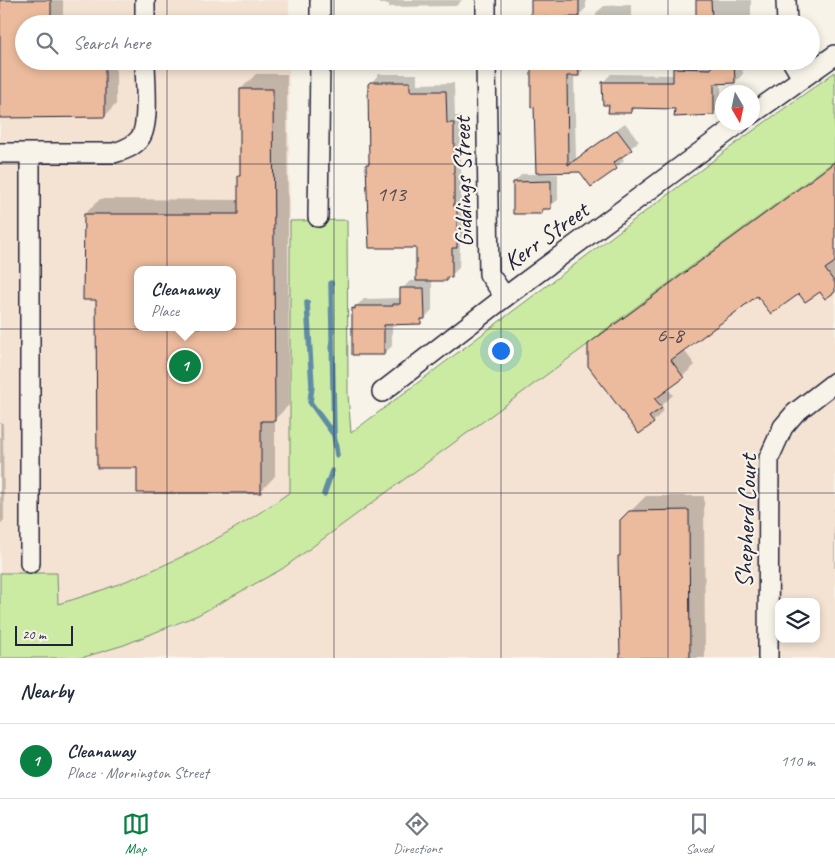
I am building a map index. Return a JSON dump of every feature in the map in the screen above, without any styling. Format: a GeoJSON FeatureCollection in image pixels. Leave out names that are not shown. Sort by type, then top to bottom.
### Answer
{"type":"FeatureCollection","features":[{"type":"Feature","properties":{"kind":"street"},"geometry":{"type":"LineString","coordinates":[[145,0],[145,15]]}},
{"type":"Feature","properties":{"kind":"street"},"geometry":{"type":"LineString","coordinates":[[320,0],[320,15]]}},
{"type":"Feature","properties":{"kind":"street"},"geometry":{"type":"LineString","coordinates":[[486,0],[486,15]]}},
{"type":"Feature","properties":{"kind":"street"},"geometry":{"type":"LineString","coordinates":[[786,0],[787,15]]}},
{"type":"Feature","properties":{"kind":"street"},"geometry":{"type":"LineString","coordinates":[[820,65],[835,55]]}},
{"type":"Feature","properties":{"kind":"street"},"geometry":{"type":"LineString","coordinates":[[0,153],[114,153],[130,148],[141,137],[145,120],[145,70]]}},
{"type":"Feature","properties":{"kind":"street"},"geometry":{"type":"LineString","coordinates":[[318,217],[320,70]]}},
{"type":"Feature","properties":{"kind":"street","name":"Giddings Street"},"geometry":{"type":"LineString","coordinates":[[486,70],[489,274],[505,297]]}},
{"type":"Feature","properties":{"kind":"street"},"geometry":{"type":"LineString","coordinates":[[797,70],[802,78]]}},
{"type":"Feature","properties":{"kind":"street"},"geometry":{"type":"LineString","coordinates":[[760,108],[813,70]]}},
{"type":"Feature","properties":{"kind":"street","name":"Kerr Street"},"geometry":{"type":"LineString","coordinates":[[382,392],[505,297],[730,130]]}},
{"type":"Feature","properties":{"kind":"street"},"geometry":{"type":"LineString","coordinates":[[30,154],[30,563]]}},
{"type":"Feature","properties":{"kind":"street","name":"Shepherd Court"},"geometry":{"type":"LineString","coordinates":[[768,658],[769,458],[783,427],[795,413],[835,382]]}},
{"type":"Feature","properties":{"kind":"shaded area"},"geometry":{"type":"Polygon","coordinates":[[[0,0],[289,0],[289,15],[15,15],[15,70],[289,70],[290,492],[209,545],[173,563],[89,596],[57,605],[57,573],[0,573],[0,0]]]}},
{"type":"Feature","properties":{"kind":"shaded area"},"geometry":{"type":"Polygon","coordinates":[[[835,167],[835,658],[81,658],[175,626],[282,569],[588,343],[835,167]]]}},
{"type":"Feature","properties":{"kind":"green space"},"geometry":{"type":"Polygon","coordinates":[[[835,72],[835,163],[282,569],[198,615],[124,645],[81,658],[0,658],[0,573],[57,573],[58,604],[120,584],[208,544],[290,492],[290,221],[347,220],[348,394],[351,433],[743,138],[754,130],[760,130],[760,126],[835,72]]]}},
{"type":"Feature","properties":{"kind":"building"},"geometry":{"type":"Polygon","coordinates":[[[0,0],[51,0],[51,15],[15,15],[15,70],[105,70],[105,117],[0,118],[0,0]]]}},
{"type":"Feature","properties":{"kind":"building"},"geometry":{"type":"Polygon","coordinates":[[[531,0],[579,0],[579,15],[531,15],[531,0]]]}},
{"type":"Feature","properties":{"kind":"building"},"geometry":{"type":"Polygon","coordinates":[[[696,0],[711,0],[712,15],[696,15],[696,0]]]}},
{"type":"Feature","properties":{"kind":"building"},"geometry":{"type":"Polygon","coordinates":[[[531,70],[579,70],[579,76],[567,76],[568,165],[617,130],[632,150],[613,163],[617,169],[591,187],[580,172],[536,173],[534,107],[531,108],[531,70]]]}},
{"type":"Feature","properties":{"kind":"building"},"geometry":{"type":"Polygon","coordinates":[[[673,70],[734,70],[735,83],[714,84],[714,115],[674,117],[675,109],[631,108],[631,113],[608,113],[609,105],[603,105],[602,82],[673,82],[673,70]]]}},
{"type":"Feature","properties":{"kind":"building"},"geometry":{"type":"Polygon","coordinates":[[[370,82],[410,82],[410,91],[446,91],[447,123],[454,123],[454,207],[457,207],[457,248],[452,248],[452,278],[447,277],[447,281],[416,281],[416,248],[369,248],[366,164],[369,164],[368,84],[370,82]]]}},
{"type":"Feature","properties":{"kind":"building"},"geometry":{"type":"Polygon","coordinates":[[[240,89],[273,89],[275,421],[261,421],[261,493],[137,493],[137,468],[97,468],[96,300],[83,300],[84,214],[238,214],[238,176],[240,176],[240,89]]]}},
{"type":"Feature","properties":{"kind":"building"},"geometry":{"type":"Polygon","coordinates":[[[835,162],[835,262],[825,269],[835,283],[835,292],[825,299],[820,292],[805,302],[799,294],[771,314],[757,296],[671,360],[684,378],[655,399],[662,408],[649,417],[654,423],[639,434],[588,366],[588,344],[835,162]]]}},
{"type":"Feature","properties":{"kind":"building"},"geometry":{"type":"Polygon","coordinates":[[[551,181],[551,209],[542,209],[542,214],[513,214],[513,182],[551,181]]]}},
{"type":"Feature","properties":{"kind":"building"},"geometry":{"type":"Polygon","coordinates":[[[400,288],[424,288],[425,319],[421,319],[421,324],[384,325],[384,355],[352,355],[352,308],[355,309],[355,306],[393,306],[393,304],[400,304],[400,288]]]}},
{"type":"Feature","properties":{"kind":"building"},"geometry":{"type":"Polygon","coordinates":[[[689,510],[690,658],[620,658],[618,556],[620,556],[620,520],[629,511],[689,510]]]}},
{"type":"Feature","properties":{"kind":"waterway"},"geometry":{"type":"LineString","coordinates":[[331,283],[334,435]]}},
{"type":"Feature","properties":{"kind":"waterway"},"geometry":{"type":"LineString","coordinates":[[307,302],[312,386],[310,402],[334,435],[337,455]]}},
{"type":"Feature","properties":{"kind":"waterway"},"geometry":{"type":"LineString","coordinates":[[324,494],[332,471]]}},
{"type":"Feature","properties":{"kind":"place","name":"Cleanaway"},"geometry":{"type":"Point","coordinates":[185,366]}}]}
